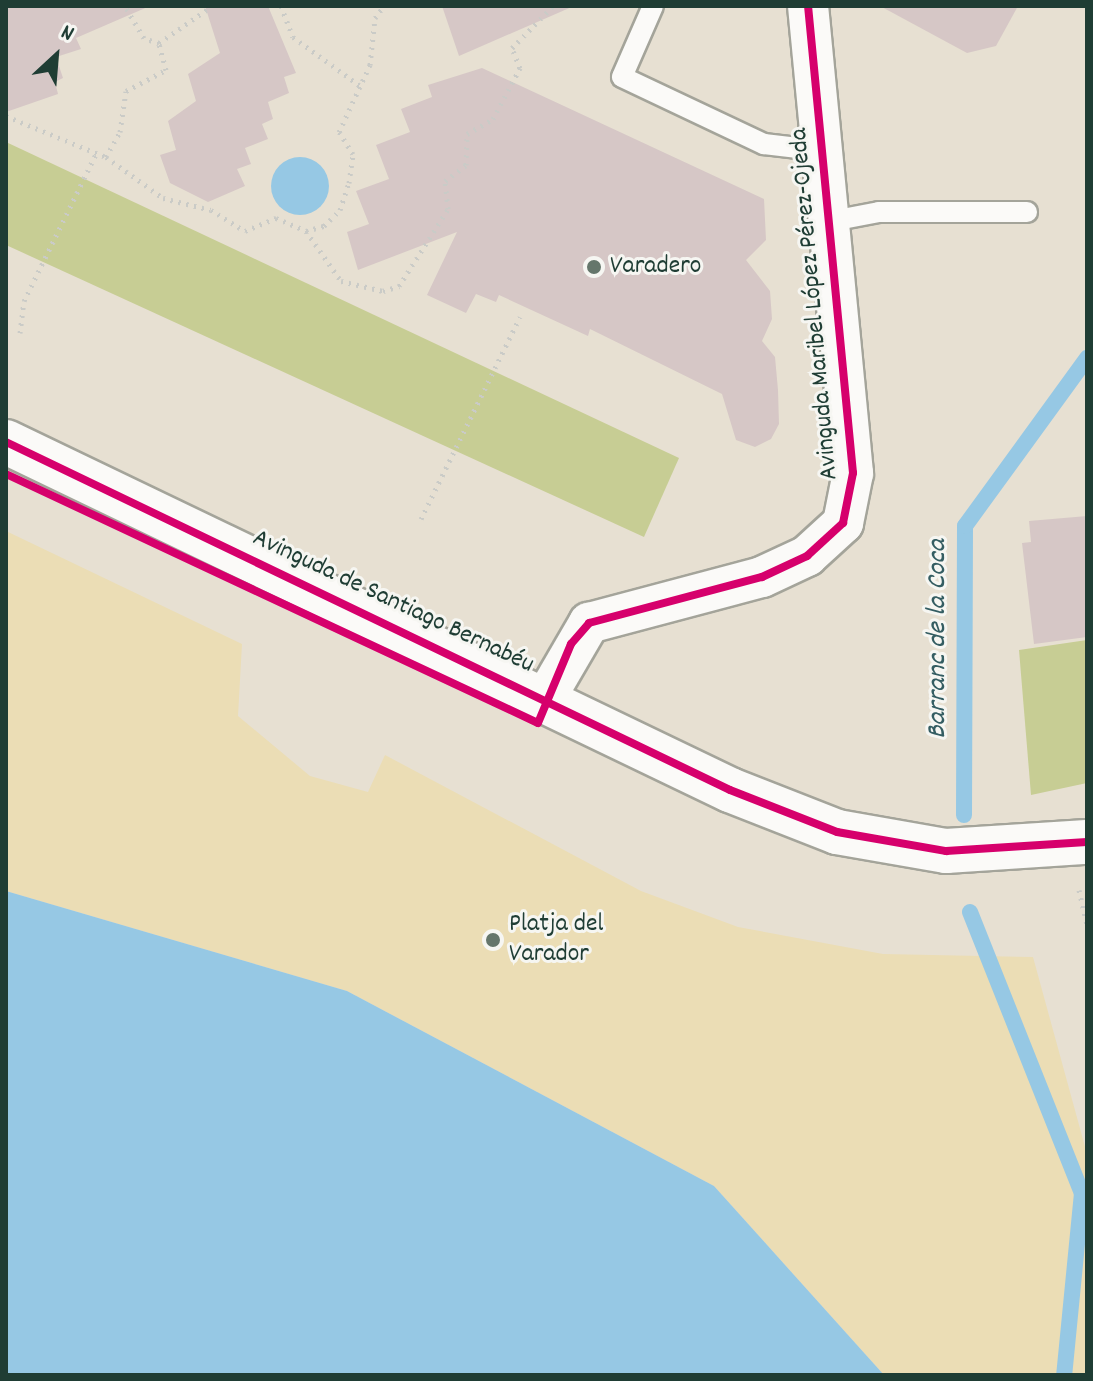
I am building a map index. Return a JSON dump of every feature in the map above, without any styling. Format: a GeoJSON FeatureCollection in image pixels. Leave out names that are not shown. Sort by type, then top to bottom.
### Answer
{"type":"FeatureCollection","features":[{"type":"Feature","properties":{"kind":"street","name":"Avinguda Maribel López Pérez-Ojeda"},"geometry":{"type":"LineString","coordinates":[[546,697],[589,623],[762,577],[807,556],[843,523],[853,473],[832,221],[808,6]]}},
{"type":"Feature","properties":{"kind":"street","name":"Avinguda de Santiago Bernabéu"},"geometry":{"type":"LineString","coordinates":[[6,442],[546,697],[730,790],[837,832],[946,851],[1014,851],[1078,844]]}},
{"type":"Feature","properties":{"kind":"lane"},"geometry":{"type":"LineString","coordinates":[[653,6],[622,77],[764,144],[824,151]]}},
{"type":"Feature","properties":{"kind":"lane"},"geometry":{"type":"LineString","coordinates":[[832,221],[879,212],[1027,212]]}},
{"type":"Feature","properties":{"kind":"path"},"geometry":{"type":"LineString","coordinates":[[125,6],[144,38],[159,43]]}},
{"type":"Feature","properties":{"kind":"path"},"geometry":{"type":"LineString","coordinates":[[159,43],[212,6]]}},
{"type":"Feature","properties":{"kind":"path"},"geometry":{"type":"LineString","coordinates":[[281,6],[293,37],[359,85]]}},
{"type":"Feature","properties":{"kind":"path"},"geometry":{"type":"LineString","coordinates":[[306,231],[340,210],[353,154],[339,132],[359,85],[384,6]]}},
{"type":"Feature","properties":{"kind":"path"},"geometry":{"type":"LineString","coordinates":[[6,116],[106,157],[163,198],[211,210],[245,231],[276,218],[306,231],[341,281],[383,291],[399,286],[448,209],[445,181],[466,165],[467,134],[493,119],[520,68],[512,48],[553,6]]}},
{"type":"Feature","properties":{"kind":"path"},"geometry":{"type":"LineString","coordinates":[[106,157],[120,132],[126,91],[166,70],[159,43]]}},
{"type":"Feature","properties":{"kind":"path"},"geometry":{"type":"LineString","coordinates":[[20,333],[24,301],[96,154]]}},
{"type":"Feature","properties":{"kind":"path"},"geometry":{"type":"LineString","coordinates":[[421,519],[520,317]]}},
{"type":"Feature","properties":{"kind":"green space"},"geometry":{"type":"Polygon","coordinates":[[[6,142],[679,458],[644,537],[6,245],[6,142]]]}},
{"type":"Feature","properties":{"kind":"green space"},"geometry":{"type":"Polygon","coordinates":[[[1087,640],[1087,783],[1031,795],[1019,650],[1087,640]]]}},
{"type":"Feature","properties":{"kind":"sand","name":"Platja del Varador"},"geometry":{"type":"Polygon","coordinates":[[[6,531],[242,644],[238,716],[310,776],[368,792],[385,755],[641,891],[738,927],[883,954],[1033,957],[1087,1154],[1087,1375],[884,1375],[714,1186],[347,991],[6,891],[6,531]]]}},
{"type":"Feature","properties":{"kind":"water"},"geometry":{"type":"Polygon","coordinates":[[[300,157],[321,165],[329,186],[321,207],[300,215],[279,207],[271,186],[279,165],[300,157]]]}},
{"type":"Feature","properties":{"kind":"water"},"geometry":{"type":"Polygon","coordinates":[[[6,891],[347,991],[714,1186],[884,1375],[6,1375],[6,891]]]}},
{"type":"Feature","properties":{"kind":"building"},"geometry":{"type":"Polygon","coordinates":[[[6,6],[150,6],[76,38],[81,49],[56,57],[63,78],[55,82],[58,94],[6,112],[6,6]]]}},
{"type":"Feature","properties":{"kind":"building"},"geometry":{"type":"Polygon","coordinates":[[[205,6],[268,6],[296,73],[284,77],[289,93],[268,102],[273,119],[262,124],[268,139],[245,148],[251,164],[237,169],[245,186],[208,202],[170,183],[160,155],[176,150],[168,121],[196,101],[188,74],[220,53],[205,6]]]}},
{"type":"Feature","properties":{"kind":"building"},"geometry":{"type":"Polygon","coordinates":[[[442,6],[574,6],[459,56],[442,6]]]}},
{"type":"Feature","properties":{"kind":"building"},"geometry":{"type":"Polygon","coordinates":[[[880,6],[1018,6],[996,46],[967,53],[880,6]]]}},
{"type":"Feature","properties":{"kind":"building","name":"Varadero"},"geometry":{"type":"Polygon","coordinates":[[[482,68],[764,199],[766,240],[746,260],[770,291],[772,319],[762,341],[775,357],[779,424],[771,439],[755,447],[736,440],[722,394],[590,329],[588,336],[499,295],[496,302],[476,294],[466,313],[427,295],[457,232],[358,270],[347,232],[369,224],[356,191],[389,179],[376,145],[410,132],[401,109],[432,97],[428,85],[482,68]]]}},
{"type":"Feature","properties":{"kind":"building"},"geometry":{"type":"Polygon","coordinates":[[[1087,516],[1087,637],[1034,644],[1022,543],[1031,542],[1029,521],[1087,516]]]}},
{"type":"Feature","properties":{"kind":"waterway","name":"Barranc de la Coca"},"geometry":{"type":"LineString","coordinates":[[964,815],[965,526],[1087,358]]}},
{"type":"Feature","properties":{"kind":"waterway","name":"Barranc de la Coca"},"geometry":{"type":"LineString","coordinates":[[970,912],[1082,1193],[1064,1375]]}},
{"type":"Feature","properties":{"kind":"cycle path"},"geometry":{"type":"LineString","coordinates":[[6,474],[538,723],[571,644],[589,623],[762,577],[807,556],[843,523],[853,473],[808,6]]}},
{"type":"Feature","properties":{"kind":"cycle path"},"geometry":{"type":"LineString","coordinates":[[6,442],[730,790],[837,832],[946,851],[1087,842]]}},
{"type":"Feature","properties":{"kind":"place","name":"Varadero"},"geometry":{"type":"Point","coordinates":[594,267]}},
{"type":"Feature","properties":{"kind":"place","name":"Platja del Varador"},"geometry":{"type":"Point","coordinates":[493,940]}}]}
